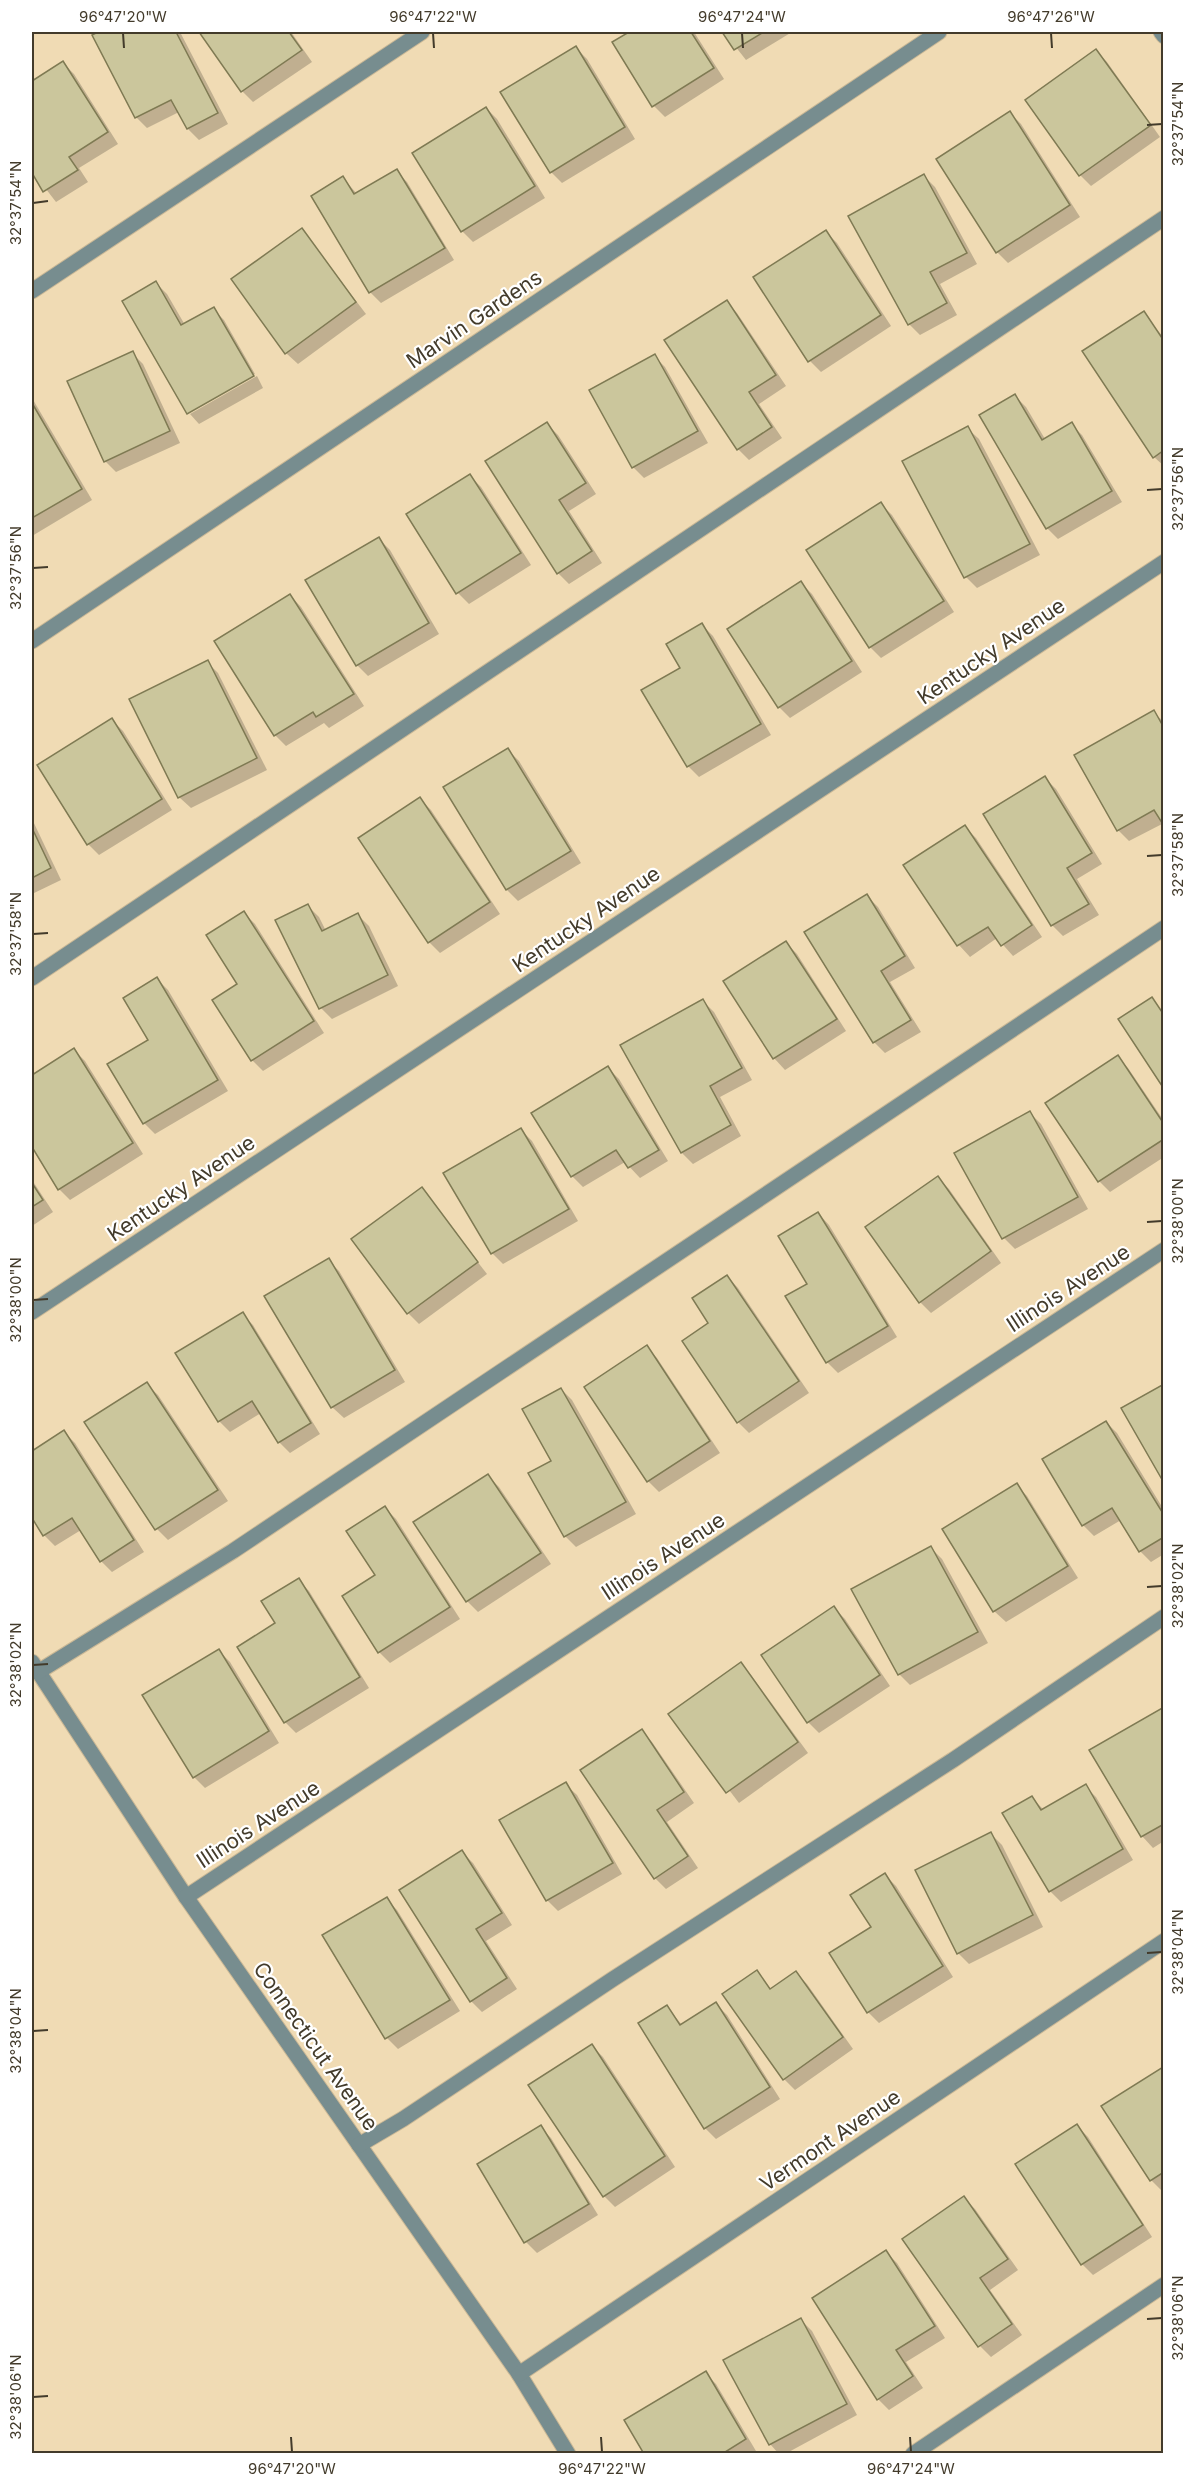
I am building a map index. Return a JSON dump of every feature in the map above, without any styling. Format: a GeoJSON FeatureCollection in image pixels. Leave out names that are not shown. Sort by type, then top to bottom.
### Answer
{"type":"FeatureCollection","features":[{"type":"Feature","properties":{"kind":"street"},"geometry":{"type":"LineString","coordinates":[[32,291],[422,32]]}},
{"type":"Feature","properties":{"kind":"street","name":"Marvin Gardens"},"geometry":{"type":"LineString","coordinates":[[32,641],[939,32]]}},
{"type":"Feature","properties":{"kind":"street"},"geometry":{"type":"LineString","coordinates":[[1161,32],[1164,36]]}},
{"type":"Feature","properties":{"kind":"street"},"geometry":{"type":"LineString","coordinates":[[32,978],[1164,218]]}},
{"type":"Feature","properties":{"kind":"street","name":"Kentucky Avenue"},"geometry":{"type":"LineString","coordinates":[[32,1312],[1164,562]]}},
{"type":"Feature","properties":{"kind":"street"},"geometry":{"type":"LineString","coordinates":[[35,1667],[233,1551],[1164,928]]}},
{"type":"Feature","properties":{"kind":"street","name":"Illinois Avenue"},"geometry":{"type":"LineString","coordinates":[[186,1897],[1164,1250]]}},
{"type":"Feature","properties":{"kind":"street"},"geometry":{"type":"LineString","coordinates":[[359,2145],[403,2119],[614,1979],[953,1760],[1164,1617]]}},
{"type":"Feature","properties":{"kind":"street","name":"Connecticut Avenue"},"geometry":{"type":"LineString","coordinates":[[35,1667],[186,1897],[519,2374],[568,2454]]}},
{"type":"Feature","properties":{"kind":"street","name":"Vermont Avenue"},"geometry":{"type":"LineString","coordinates":[[519,2374],[1164,1941]]}},
{"type":"Feature","properties":{"kind":"street"},"geometry":{"type":"LineString","coordinates":[[913,2454],[1164,2285]]}},
{"type":"Feature","properties":{"kind":"building"},"geometry":{"type":"Polygon","coordinates":[[[98,32],[176,32],[218,113],[187,129],[171,100],[135,118],[92,35],[98,32]]]}},
{"type":"Feature","properties":{"kind":"building"},"geometry":{"type":"Polygon","coordinates":[[[199,32],[289,32],[302,50],[241,92],[199,32]]]}},
{"type":"Feature","properties":{"kind":"building"},"geometry":{"type":"Polygon","coordinates":[[[629,32],[691,32],[714,68],[652,107],[612,42],[629,32]]]}},
{"type":"Feature","properties":{"kind":"building"},"geometry":{"type":"Polygon","coordinates":[[[722,32],[764,32],[734,50],[722,32]]]}},
{"type":"Feature","properties":{"kind":"building"},"geometry":{"type":"Polygon","coordinates":[[[576,46],[625,127],[550,173],[500,92],[576,46]]]}},
{"type":"Feature","properties":{"kind":"building"},"geometry":{"type":"Polygon","coordinates":[[[1096,49],[1151,125],[1079,176],[1025,100],[1096,49]]]}},
{"type":"Feature","properties":{"kind":"building"},"geometry":{"type":"Polygon","coordinates":[[[63,61],[108,132],[69,157],[78,170],[43,192],[32,173],[32,81],[63,61]]]}},
{"type":"Feature","properties":{"kind":"building"},"geometry":{"type":"Polygon","coordinates":[[[486,107],[535,186],[461,232],[412,153],[486,107]]]}},
{"type":"Feature","properties":{"kind":"building"},"geometry":{"type":"Polygon","coordinates":[[[1010,111],[1070,205],[996,253],[936,159],[1010,111]]]}},
{"type":"Feature","properties":{"kind":"building"},"geometry":{"type":"Polygon","coordinates":[[[397,169],[445,248],[369,293],[311,196],[343,176],[354,194],[397,169]]]}},
{"type":"Feature","properties":{"kind":"building"},"geometry":{"type":"Polygon","coordinates":[[[924,174],[967,253],[930,272],[947,303],[908,325],[848,216],[924,174]]]}},
{"type":"Feature","properties":{"kind":"building"},"geometry":{"type":"Polygon","coordinates":[[[302,228],[356,302],[285,354],[231,279],[302,228]]]}},
{"type":"Feature","properties":{"kind":"building"},"geometry":{"type":"Polygon","coordinates":[[[826,230],[881,315],[808,362],[753,277],[826,230]]]}},
{"type":"Feature","properties":{"kind":"building"},"geometry":{"type":"Polygon","coordinates":[[[156,281],[181,325],[214,307],[254,376],[187,414],[122,301],[156,281]]]}},
{"type":"Feature","properties":{"kind":"building"},"geometry":{"type":"Polygon","coordinates":[[[727,300],[776,375],[749,392],[772,427],[737,450],[664,340],[727,300]]]}},
{"type":"Feature","properties":{"kind":"building"},"geometry":{"type":"Polygon","coordinates":[[[1144,311],[1164,341],[1164,450],[1153,458],[1082,351],[1144,311]]]}},
{"type":"Feature","properties":{"kind":"building"},"geometry":{"type":"Polygon","coordinates":[[[133,351],[170,431],[104,462],[67,381],[133,351]]]}},
{"type":"Feature","properties":{"kind":"building"},"geometry":{"type":"Polygon","coordinates":[[[655,354],[698,431],[632,468],[589,390],[655,354]]]}},
{"type":"Feature","properties":{"kind":"building"},"geometry":{"type":"Polygon","coordinates":[[[1015,394],[1042,440],[1072,422],[1112,491],[1046,529],[979,415],[1015,394]]]}},
{"type":"Feature","properties":{"kind":"building"},"geometry":{"type":"Polygon","coordinates":[[[32,403],[82,489],[32,518],[32,403]]]}},
{"type":"Feature","properties":{"kind":"building"},"geometry":{"type":"Polygon","coordinates":[[[547,422],[586,483],[559,500],[592,551],[557,574],[485,461],[547,422]]]}},
{"type":"Feature","properties":{"kind":"building"},"geometry":{"type":"Polygon","coordinates":[[[968,426],[1030,544],[964,578],[902,461],[968,426]]]}},
{"type":"Feature","properties":{"kind":"building"},"geometry":{"type":"Polygon","coordinates":[[[470,474],[521,553],[456,594],[406,514],[470,474]]]}},
{"type":"Feature","properties":{"kind":"building"},"geometry":{"type":"Polygon","coordinates":[[[881,502],[944,601],[869,648],[806,550],[881,502]]]}},
{"type":"Feature","properties":{"kind":"building"},"geometry":{"type":"Polygon","coordinates":[[[379,537],[429,623],[356,666],[305,580],[379,537]]]}},
{"type":"Feature","properties":{"kind":"building"},"geometry":{"type":"Polygon","coordinates":[[[801,581],[852,661],[778,708],[727,629],[801,581]]]}},
{"type":"Feature","properties":{"kind":"building"},"geometry":{"type":"Polygon","coordinates":[[[290,594],[354,694],[316,717],[313,712],[274,736],[214,641],[290,594]]]}},
{"type":"Feature","properties":{"kind":"building"},"geometry":{"type":"Polygon","coordinates":[[[702,623],[761,724],[687,767],[641,690],[680,668],[666,644],[702,623]]]}},
{"type":"Feature","properties":{"kind":"building"},"geometry":{"type":"Polygon","coordinates":[[[208,660],[257,758],[178,798],[129,699],[208,660]]]}},
{"type":"Feature","properties":{"kind":"building"},"geometry":{"type":"Polygon","coordinates":[[[1154,710],[1164,728],[1164,826],[1154,810],[1117,831],[1074,755],[1154,710]]]}},
{"type":"Feature","properties":{"kind":"building"},"geometry":{"type":"Polygon","coordinates":[[[112,718],[162,799],[87,845],[37,765],[112,718]]]}},
{"type":"Feature","properties":{"kind":"building"},"geometry":{"type":"Polygon","coordinates":[[[508,748],[571,851],[506,890],[443,787],[508,748]]]}},
{"type":"Feature","properties":{"kind":"building"},"geometry":{"type":"Polygon","coordinates":[[[1045,776],[1092,853],[1067,868],[1089,904],[1051,926],[983,814],[1045,776]]]}},
{"type":"Feature","properties":{"kind":"building"},"geometry":{"type":"Polygon","coordinates":[[[420,797],[490,902],[428,943],[358,838],[420,797]]]}},
{"type":"Feature","properties":{"kind":"building"},"geometry":{"type":"Polygon","coordinates":[[[965,825],[1032,925],[1001,946],[988,927],[957,946],[903,865],[965,825]]]}},
{"type":"Feature","properties":{"kind":"building"},"geometry":{"type":"Polygon","coordinates":[[[32,828],[51,868],[32,878],[32,828]]]}},
{"type":"Feature","properties":{"kind":"building"},"geometry":{"type":"Polygon","coordinates":[[[867,894],[905,956],[881,971],[911,1020],[873,1043],[804,932],[867,894]]]}},
{"type":"Feature","properties":{"kind":"building"},"geometry":{"type":"Polygon","coordinates":[[[308,904],[322,931],[358,913],[388,975],[319,1009],[275,920],[308,904]]]}},
{"type":"Feature","properties":{"kind":"building"},"geometry":{"type":"Polygon","coordinates":[[[244,911],[314,1021],[251,1061],[212,1000],[237,984],[206,935],[244,911]]]}},
{"type":"Feature","properties":{"kind":"building"},"geometry":{"type":"Polygon","coordinates":[[[786,941],[837,1019],[773,1059],[723,981],[786,941]]]}},
{"type":"Feature","properties":{"kind":"building"},"geometry":{"type":"Polygon","coordinates":[[[157,977],[218,1080],[143,1124],[107,1064],[148,1040],[123,998],[157,977]]]}},
{"type":"Feature","properties":{"kind":"building"},"geometry":{"type":"Polygon","coordinates":[[[1152,997],[1164,1015],[1164,1089],[1118,1019],[1152,997]]]}},
{"type":"Feature","properties":{"kind":"building"},"geometry":{"type":"Polygon","coordinates":[[[703,999],[742,1068],[710,1086],[731,1125],[681,1153],[620,1045],[703,999]]]}},
{"type":"Feature","properties":{"kind":"building"},"geometry":{"type":"Polygon","coordinates":[[[74,1048],[133,1143],[58,1190],[32,1147],[32,1075],[74,1048]]]}},
{"type":"Feature","properties":{"kind":"building"},"geometry":{"type":"Polygon","coordinates":[[[1118,1055],[1164,1124],[1164,1139],[1098,1182],[1045,1103],[1118,1055]]]}},
{"type":"Feature","properties":{"kind":"building"},"geometry":{"type":"Polygon","coordinates":[[[608,1066],[659,1150],[628,1168],[616,1150],[571,1177],[531,1113],[608,1066]]]}},
{"type":"Feature","properties":{"kind":"building"},"geometry":{"type":"Polygon","coordinates":[[[1030,1111],[1078,1197],[1002,1239],[954,1153],[1030,1111]]]}},
{"type":"Feature","properties":{"kind":"building"},"geometry":{"type":"Polygon","coordinates":[[[521,1128],[569,1209],[491,1254],[443,1173],[521,1128]]]}},
{"type":"Feature","properties":{"kind":"building"},"geometry":{"type":"Polygon","coordinates":[[[938,1176],[991,1251],[919,1303],[865,1227],[938,1176]]]}},
{"type":"Feature","properties":{"kind":"building"},"geometry":{"type":"Polygon","coordinates":[[[32,1183],[43,1200],[32,1207],[32,1183]]]}},
{"type":"Feature","properties":{"kind":"building"},"geometry":{"type":"Polygon","coordinates":[[[422,1187],[478,1262],[407,1314],[351,1239],[422,1187]]]}},
{"type":"Feature","properties":{"kind":"building"},"geometry":{"type":"Polygon","coordinates":[[[818,1212],[888,1326],[826,1363],[785,1296],[807,1284],[778,1236],[818,1212]]]}},
{"type":"Feature","properties":{"kind":"building"},"geometry":{"type":"Polygon","coordinates":[[[329,1258],[395,1370],[331,1408],[264,1296],[329,1258]]]}},
{"type":"Feature","properties":{"kind":"building"},"geometry":{"type":"Polygon","coordinates":[[[727,1275],[799,1381],[737,1423],[682,1341],[708,1323],[692,1298],[727,1275]]]}},
{"type":"Feature","properties":{"kind":"building"},"geometry":{"type":"Polygon","coordinates":[[[243,1312],[311,1423],[278,1443],[252,1401],[218,1422],[175,1353],[243,1312]]]}},
{"type":"Feature","properties":{"kind":"building"},"geometry":{"type":"Polygon","coordinates":[[[647,1345],[710,1441],[647,1482],[584,1387],[647,1345]]]}},
{"type":"Feature","properties":{"kind":"building"},"geometry":{"type":"Polygon","coordinates":[[[147,1382],[218,1490],[155,1530],[84,1422],[147,1382]]]}},
{"type":"Feature","properties":{"kind":"building"},"geometry":{"type":"Polygon","coordinates":[[[1164,1384],[1164,1483],[1121,1408],[1164,1384]]]}},
{"type":"Feature","properties":{"kind":"building"},"geometry":{"type":"Polygon","coordinates":[[[561,1388],[626,1502],[564,1537],[528,1473],[551,1461],[522,1409],[561,1388]]]}},
{"type":"Feature","properties":{"kind":"building"},"geometry":{"type":"Polygon","coordinates":[[[1106,1421],[1164,1515],[1164,1537],[1139,1552],[1112,1508],[1082,1526],[1042,1459],[1106,1421]]]}},
{"type":"Feature","properties":{"kind":"building"},"geometry":{"type":"Polygon","coordinates":[[[64,1430],[134,1540],[100,1562],[72,1518],[43,1536],[32,1518],[32,1451],[64,1430]]]}},
{"type":"Feature","properties":{"kind":"building"},"geometry":{"type":"Polygon","coordinates":[[[488,1474],[541,1553],[466,1602],[413,1522],[488,1474]]]}},
{"type":"Feature","properties":{"kind":"building"},"geometry":{"type":"Polygon","coordinates":[[[1017,1483],[1068,1566],[993,1612],[942,1529],[1017,1483]]]}},
{"type":"Feature","properties":{"kind":"building"},"geometry":{"type":"Polygon","coordinates":[[[385,1506],[450,1607],[378,1653],[342,1596],[375,1575],[346,1531],[385,1506]]]}},
{"type":"Feature","properties":{"kind":"building"},"geometry":{"type":"Polygon","coordinates":[[[931,1546],[978,1632],[898,1675],[851,1589],[931,1546]]]}},
{"type":"Feature","properties":{"kind":"building"},"geometry":{"type":"Polygon","coordinates":[[[299,1578],[360,1677],[284,1723],[237,1647],[275,1623],[261,1601],[299,1578]]]}},
{"type":"Feature","properties":{"kind":"building"},"geometry":{"type":"Polygon","coordinates":[[[834,1606],[880,1675],[807,1723],[761,1655],[834,1606]]]}},
{"type":"Feature","properties":{"kind":"building"},"geometry":{"type":"Polygon","coordinates":[[[219,1649],[269,1731],[193,1778],[142,1695],[219,1649]]]}},
{"type":"Feature","properties":{"kind":"building"},"geometry":{"type":"Polygon","coordinates":[[[741,1662],[798,1742],[726,1793],[668,1714],[741,1662]]]}},
{"type":"Feature","properties":{"kind":"building"},"geometry":{"type":"Polygon","coordinates":[[[1164,1707],[1164,1824],[1141,1837],[1089,1750],[1164,1707]]]}},
{"type":"Feature","properties":{"kind":"building"},"geometry":{"type":"Polygon","coordinates":[[[642,1729],[684,1792],[657,1810],[688,1856],[654,1879],[580,1770],[642,1729]]]}},
{"type":"Feature","properties":{"kind":"building"},"geometry":{"type":"Polygon","coordinates":[[[566,1782],[613,1863],[546,1901],[499,1820],[566,1782]]]}},
{"type":"Feature","properties":{"kind":"building"},"geometry":{"type":"Polygon","coordinates":[[[1086,1784],[1123,1849],[1049,1892],[1002,1813],[1032,1796],[1041,1810],[1086,1784]]]}},
{"type":"Feature","properties":{"kind":"building"},"geometry":{"type":"Polygon","coordinates":[[[991,1832],[1033,1915],[957,1954],[915,1870],[991,1832]]]}},
{"type":"Feature","properties":{"kind":"building"},"geometry":{"type":"Polygon","coordinates":[[[462,1850],[502,1913],[476,1929],[507,1978],[470,2002],[399,1890],[462,1850]]]}},
{"type":"Feature","properties":{"kind":"building"},"geometry":{"type":"Polygon","coordinates":[[[885,1873],[943,1966],[867,2013],[829,1953],[871,1927],[850,1895],[885,1873]]]}},
{"type":"Feature","properties":{"kind":"building"},"geometry":{"type":"Polygon","coordinates":[[[387,1897],[450,2000],[385,2039],[322,1935],[387,1897]]]}},
{"type":"Feature","properties":{"kind":"building"},"geometry":{"type":"Polygon","coordinates":[[[757,1970],[770,1989],[796,1971],[843,2037],[783,2080],[722,1994],[757,1970]]]}},
{"type":"Feature","properties":{"kind":"building"},"geometry":{"type":"Polygon","coordinates":[[[716,2002],[770,2087],[704,2129],[638,2023],[667,2005],[680,2025],[716,2002]]]}},
{"type":"Feature","properties":{"kind":"building"},"geometry":{"type":"Polygon","coordinates":[[[592,2044],[665,2156],[603,2197],[528,2085],[592,2044]]]}},
{"type":"Feature","properties":{"kind":"building"},"geometry":{"type":"Polygon","coordinates":[[[1163,2067],[1164,2172],[1150,2181],[1101,2106],[1163,2067]]]}},
{"type":"Feature","properties":{"kind":"building"},"geometry":{"type":"Polygon","coordinates":[[[1077,2124],[1143,2225],[1081,2265],[1015,2164],[1077,2124]]]}},
{"type":"Feature","properties":{"kind":"building"},"geometry":{"type":"Polygon","coordinates":[[[541,2125],[589,2204],[524,2243],[477,2164],[541,2125]]]}},
{"type":"Feature","properties":{"kind":"building"},"geometry":{"type":"Polygon","coordinates":[[[964,2196],[1008,2259],[980,2278],[1012,2324],[978,2347],[902,2239],[964,2196]]]}},
{"type":"Feature","properties":{"kind":"building"},"geometry":{"type":"Polygon","coordinates":[[[886,2250],[935,2326],[896,2350],[913,2376],[877,2400],[812,2298],[886,2250]]]}},
{"type":"Feature","properties":{"kind":"building"},"geometry":{"type":"Polygon","coordinates":[[[801,2318],[847,2404],[769,2445],[723,2360],[801,2318]]]}},
{"type":"Feature","properties":{"kind":"building"},"geometry":{"type":"Polygon","coordinates":[[[706,2371],[746,2439],[722,2454],[644,2454],[624,2420],[706,2371]]]}}]}
